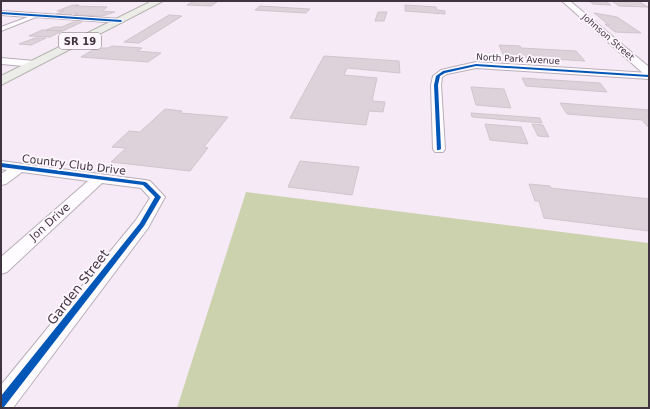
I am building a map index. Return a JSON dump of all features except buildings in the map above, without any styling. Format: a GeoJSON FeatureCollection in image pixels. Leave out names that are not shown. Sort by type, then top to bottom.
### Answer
{"type":"FeatureCollection","features":[{"type":"Feature","properties":{"kind":"main road","name":"SR 19"},"geometry":{"type":"LineString","coordinates":[[1,81],[160,1]]}},
{"type":"Feature","properties":{"kind":"street","name":"Johnson Street"},"geometry":{"type":"LineString","coordinates":[[566,1],[649,73]]}},
{"type":"Feature","properties":{"kind":"street"},"geometry":{"type":"LineString","coordinates":[[1,13],[121,21]]}},
{"type":"Feature","properties":{"kind":"street"},"geometry":{"type":"LineString","coordinates":[[1,29],[37,16]]}},
{"type":"Feature","properties":{"kind":"street"},"geometry":{"type":"LineString","coordinates":[[1,61],[35,64]]}},
{"type":"Feature","properties":{"kind":"street","name":"North Park Avenue"},"geometry":{"type":"LineString","coordinates":[[439,149],[436,85],[438,76],[444,72],[476,65],[649,76]]}},
{"type":"Feature","properties":{"kind":"street","name":"Country Club Drive"},"geometry":{"type":"LineString","coordinates":[[1,165],[145,184]]}},
{"type":"Feature","properties":{"kind":"street"},"geometry":{"type":"LineString","coordinates":[[1,181],[18,168]]}},
{"type":"Feature","properties":{"kind":"street","name":"Jon Drive"},"geometry":{"type":"LineString","coordinates":[[1,267],[99,178]]}},
{"type":"Feature","properties":{"kind":"street","name":"Garden Street"},"geometry":{"type":"LineString","coordinates":[[1,404],[142,224],[158,197],[145,184]]}},
{"type":"Feature","properties":{"kind":"green space"},"geometry":{"type":"Polygon","coordinates":[[[246,192],[649,243],[649,408],[177,408],[246,192]]]}},
{"type":"Feature","properties":{"kind":"cycle path"},"geometry":{"type":"LineString","coordinates":[[1,13],[121,21]]}},
{"type":"Feature","properties":{"kind":"cycle path"},"geometry":{"type":"LineString","coordinates":[[439,149],[436,85],[438,76],[444,72],[476,65],[649,76]]}},
{"type":"Feature","properties":{"kind":"cycle path"},"geometry":{"type":"LineString","coordinates":[[1,165],[145,184],[158,197],[142,224],[1,404]]}}]}
